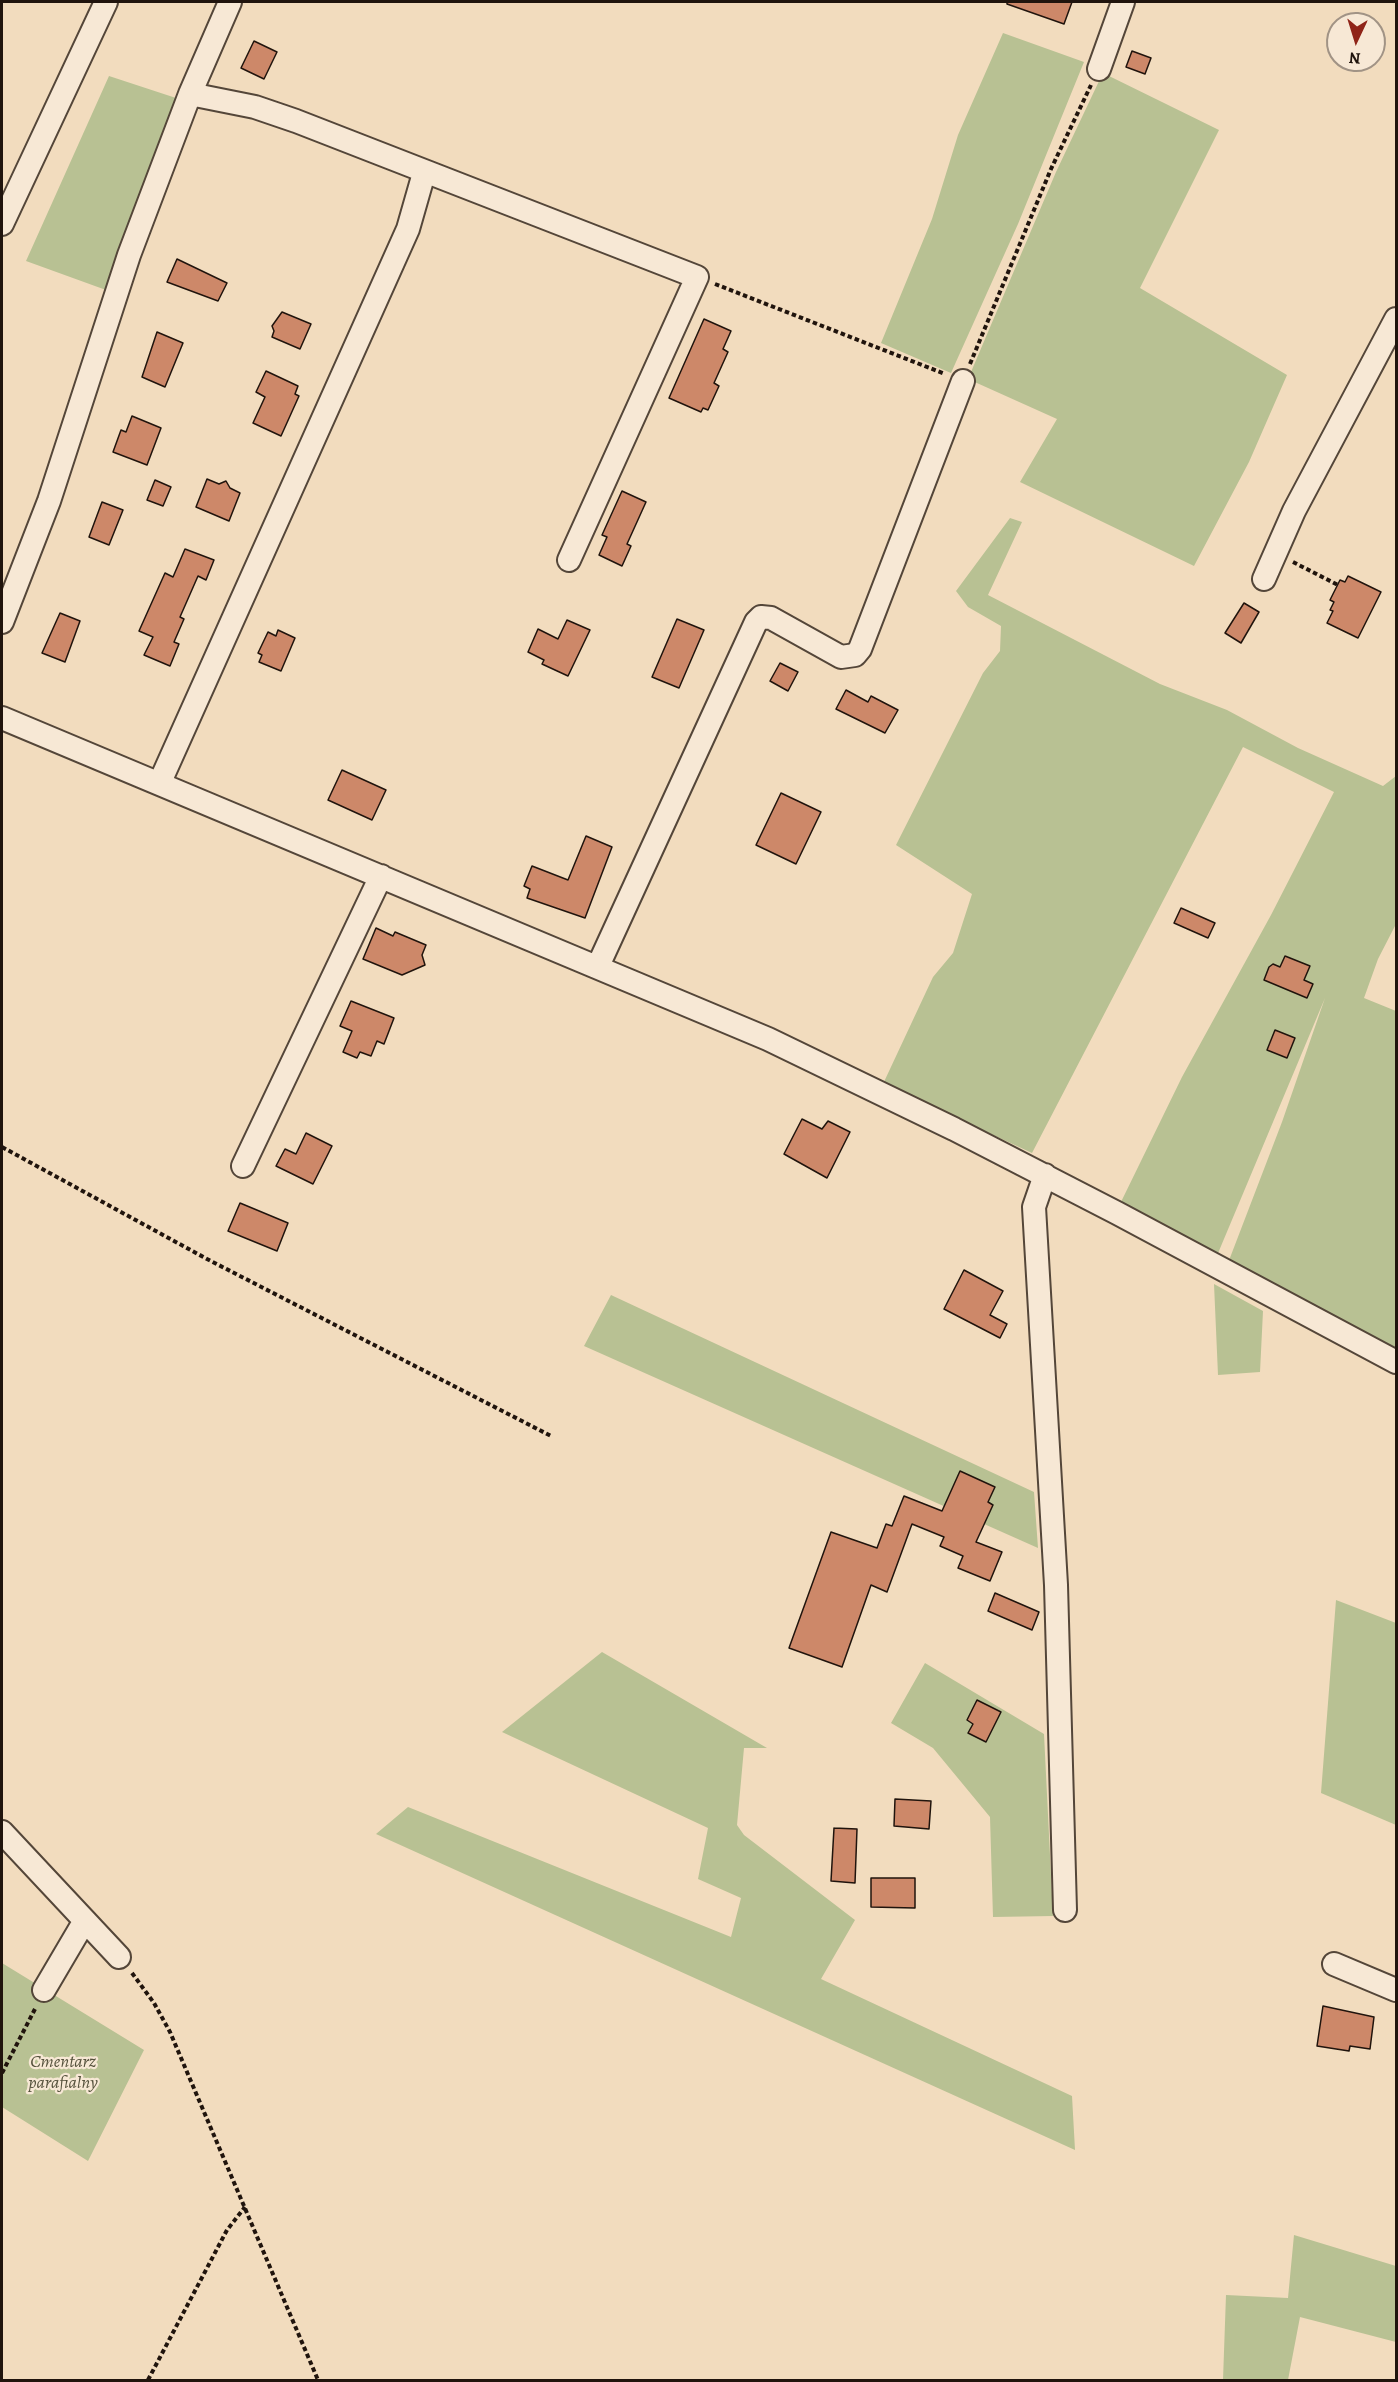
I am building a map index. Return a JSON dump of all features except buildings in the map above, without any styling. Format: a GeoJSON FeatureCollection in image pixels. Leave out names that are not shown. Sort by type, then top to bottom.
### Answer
{"type":"FeatureCollection","features":[{"type":"Feature","properties":{"kind":"street"},"geometry":{"type":"LineString","coordinates":[[2,224],[106,2]]}},
{"type":"Feature","properties":{"kind":"street"},"geometry":{"type":"LineString","coordinates":[[2,622],[43,518],[129,255],[190,94],[230,2]]}},
{"type":"Feature","properties":{"kind":"street"},"geometry":{"type":"LineString","coordinates":[[1099,69],[1123,2]]}},
{"type":"Feature","properties":{"kind":"street"},"geometry":{"type":"LineString","coordinates":[[190,94],[255,107],[296,121],[697,277],[569,560]]}},
{"type":"Feature","properties":{"kind":"street"},"geometry":{"type":"LineString","coordinates":[[160,782],[408,229],[424,172]]}},
{"type":"Feature","properties":{"kind":"street"},"geometry":{"type":"LineString","coordinates":[[1264,579],[1274,553],[1396,319]]}},
{"type":"Feature","properties":{"kind":"street"},"geometry":{"type":"LineString","coordinates":[[598,966],[756,621],[761,616],[771,618],[841,657],[855,655],[860,649],[963,381]]}},
{"type":"Feature","properties":{"kind":"street"},"geometry":{"type":"LineString","coordinates":[[2,718],[160,782],[768,1039],[1045,1176],[1396,1362]]}},
{"type":"Feature","properties":{"kind":"street"},"geometry":{"type":"LineString","coordinates":[[243,1166],[381,876]]}},
{"type":"Feature","properties":{"kind":"street"},"geometry":{"type":"LineString","coordinates":[[1045,1176],[1034,1207],[1056,1585],[1065,1910]]}},
{"type":"Feature","properties":{"kind":"street"},"geometry":{"type":"LineString","coordinates":[[2,1832],[119,1957]]}},
{"type":"Feature","properties":{"kind":"street"},"geometry":{"type":"LineString","coordinates":[[44,1990],[84,1922]]}},
{"type":"Feature","properties":{"kind":"street"},"geometry":{"type":"LineString","coordinates":[[1334,1964],[1396,1990]]}},
{"type":"Feature","properties":{"kind":"path"},"geometry":{"type":"LineString","coordinates":[[697,277],[963,381],[1051,169],[1099,69]]}},
{"type":"Feature","properties":{"kind":"path"},"geometry":{"type":"LineString","coordinates":[[1274,553],[1338,585]]}},
{"type":"Feature","properties":{"kind":"path"},"geometry":{"type":"LineString","coordinates":[[2,1147],[207,1259],[552,1436]]}},
{"type":"Feature","properties":{"kind":"path"},"geometry":{"type":"LineString","coordinates":[[119,1957],[140,1982],[170,2032],[318,2380]]}},
{"type":"Feature","properties":{"kind":"path"},"geometry":{"type":"LineString","coordinates":[[2,2073],[44,1990]]}},
{"type":"Feature","properties":{"kind":"path"},"geometry":{"type":"LineString","coordinates":[[148,2380],[227,2230],[245,2207]]}},
{"type":"Feature","properties":{"kind":"green space"},"geometry":{"type":"Polygon","coordinates":[[[1003,33],[1084,62],[1018,224],[951,373],[881,343],[932,219],[958,135],[1003,33]]]}},
{"type":"Feature","properties":{"kind":"green space"},"geometry":{"type":"Polygon","coordinates":[[[1107,75],[1219,130],[1140,288],[1287,375],[1249,462],[1194,566],[1020,482],[1057,419],[968,379],[1056,172],[1100,79],[1107,75]]]}},
{"type":"Feature","properties":{"kind":"green space"},"geometry":{"type":"Polygon","coordinates":[[[109,76],[176,98],[106,290],[26,261],[109,76]]]}},
{"type":"Feature","properties":{"kind":"green space"},"geometry":{"type":"Polygon","coordinates":[[[1010,518],[1022,522],[988,595],[1160,684],[1227,710],[1298,748],[1383,786],[1396,776],[1396,924],[1378,959],[1364,998],[1396,1011],[1396,1354],[1228,1263],[1282,1122],[1325,998],[1216,1258],[1120,1204],[1182,1077],[1271,915],[1334,792],[1243,747],[1032,1153],[883,1084],[933,977],[953,953],[972,894],[896,845],[983,673],[1000,651],[1001,626],[968,607],[956,591],[1010,518]]]}},
{"type":"Feature","properties":{"kind":"green space"},"geometry":{"type":"Polygon","coordinates":[[[1214,1284],[1263,1311],[1260,1372],[1218,1375],[1214,1284]]]}},
{"type":"Feature","properties":{"kind":"green space"},"geometry":{"type":"Polygon","coordinates":[[[611,1295],[1034,1492],[1038,1548],[584,1346],[611,1295]]]}},
{"type":"Feature","properties":{"kind":"green space"},"geometry":{"type":"Polygon","coordinates":[[[1336,1600],[1396,1623],[1396,1825],[1321,1793],[1336,1600]]]}},
{"type":"Feature","properties":{"kind":"green space"},"geometry":{"type":"Polygon","coordinates":[[[602,1652],[767,1748],[744,1748],[737,1825],[744,1835],[855,1920],[821,1979],[1072,2096],[1075,2150],[376,1834],[408,1807],[731,1937],[741,1898],[698,1879],[708,1828],[502,1732],[602,1652]]]}},
{"type":"Feature","properties":{"kind":"green space"},"geometry":{"type":"Polygon","coordinates":[[[925,1663],[1044,1734],[1053,1916],[993,1917],[990,1817],[933,1748],[891,1723],[925,1663]]]}},
{"type":"Feature","properties":{"kind":"green space","name":"Cmentarz parafialny"},"geometry":{"type":"Polygon","coordinates":[[[2,1963],[144,2050],[88,2161],[2,2107],[2,1963]]]}},
{"type":"Feature","properties":{"kind":"green space"},"geometry":{"type":"Polygon","coordinates":[[[1294,2235],[1396,2266],[1396,2342],[1300,2317],[1288,2380],[1223,2380],[1226,2295],[1288,2298],[1294,2235]]]}}]}
